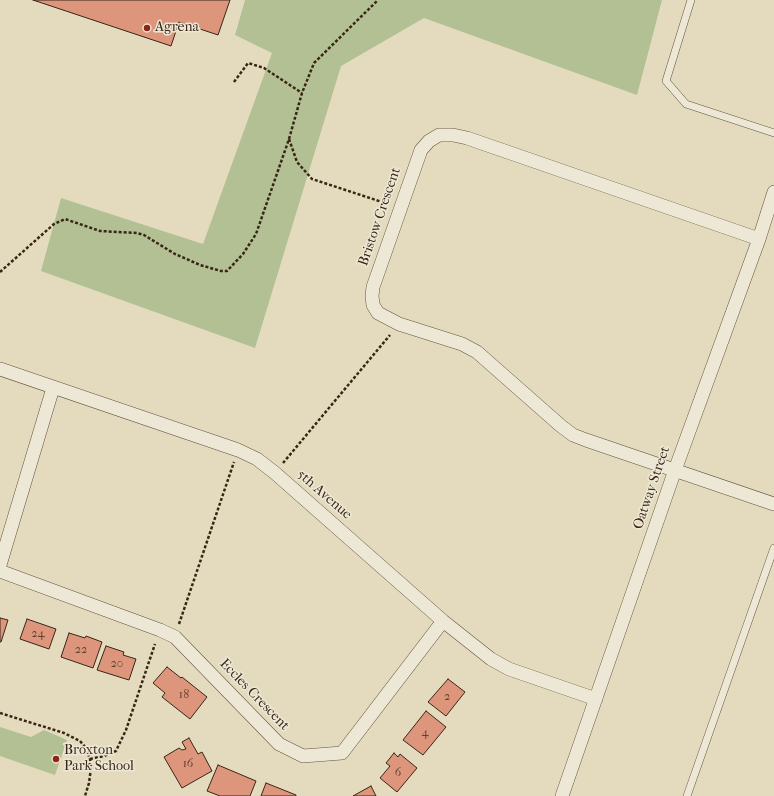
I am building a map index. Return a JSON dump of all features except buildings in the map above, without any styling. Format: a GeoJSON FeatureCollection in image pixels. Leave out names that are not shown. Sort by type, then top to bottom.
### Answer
{"type":"FeatureCollection","features":[{"type":"Feature","properties":{"kind":"street","name":"Bristow Crescent"},"geometry":{"type":"LineString","coordinates":[[759,239],[467,138],[453,135],[440,135],[429,140],[421,150],[373,287],[372,296],[373,305],[378,312],[399,324],[462,344],[477,352],[561,426],[574,435],[774,504]]}},
{"type":"Feature","properties":{"kind":"street","name":"Oatway Street"},"geometry":{"type":"LineString","coordinates":[[562,796],[675,470],[759,239],[774,192]]}},
{"type":"Feature","properties":{"kind":"street","name":"5th Avenue"},"geometry":{"type":"LineString","coordinates":[[0,369],[238,450],[257,459],[275,473],[443,621],[491,659],[509,669],[596,699]]}},
{"type":"Feature","properties":{"kind":"street"},"geometry":{"type":"LineString","coordinates":[[0,565],[53,388]]}},
{"type":"Feature","properties":{"kind":"street","name":"Eccles Crescent"},"geometry":{"type":"LineString","coordinates":[[0,571],[160,630],[175,637],[279,744],[303,756],[342,753],[443,621]]}},
{"type":"Feature","properties":{"kind":"lane"},"geometry":{"type":"LineString","coordinates":[[691,0],[666,81],[686,104],[774,133]]}},
{"type":"Feature","properties":{"kind":"lane"},"geometry":{"type":"LineString","coordinates":[[687,796],[774,548]]}},
{"type":"Feature","properties":{"kind":"path"},"geometry":{"type":"LineString","coordinates":[[0,272],[54,224],[65,219],[100,231],[137,233],[144,235],[175,254],[200,265],[221,271],[227,271],[243,254],[256,234],[289,139],[302,93],[314,63],[378,0]]}},
{"type":"Feature","properties":{"kind":"path"},"geometry":{"type":"LineString","coordinates":[[234,82],[248,63],[264,68],[302,93]]}},
{"type":"Feature","properties":{"kind":"path"},"geometry":{"type":"LineString","coordinates":[[289,139],[297,162],[312,179],[400,208]]}},
{"type":"Feature","properties":{"kind":"path"},"geometry":{"type":"LineString","coordinates":[[275,473],[399,324]]}},
{"type":"Feature","properties":{"kind":"path"},"geometry":{"type":"LineString","coordinates":[[175,637],[238,450]]}},
{"type":"Feature","properties":{"kind":"path"},"geometry":{"type":"LineString","coordinates":[[90,759],[104,756],[116,751],[126,730],[160,630]]}},
{"type":"Feature","properties":{"kind":"path"},"geometry":{"type":"LineString","coordinates":[[0,713],[64,733],[80,741],[86,748],[90,759],[91,768],[85,796]]}},
{"type":"Feature","properties":{"kind":"green space"},"geometry":{"type":"Polygon","coordinates":[[[245,0],[662,0],[637,95],[424,18],[341,66],[255,348],[41,271],[61,198],[203,244],[272,53],[235,35],[245,0]]]}},
{"type":"Feature","properties":{"kind":"green space"},"geometry":{"type":"Polygon","coordinates":[[[0,727],[31,737],[44,730],[67,740],[55,775],[0,756],[0,727]]]}},
{"type":"Feature","properties":{"kind":"place","name":"Agrena"},"geometry":{"type":"Point","coordinates":[147,28]}},
{"type":"Feature","properties":{"kind":"place","name":"Broxton Park School"},"geometry":{"type":"Point","coordinates":[56,759]}}]}
